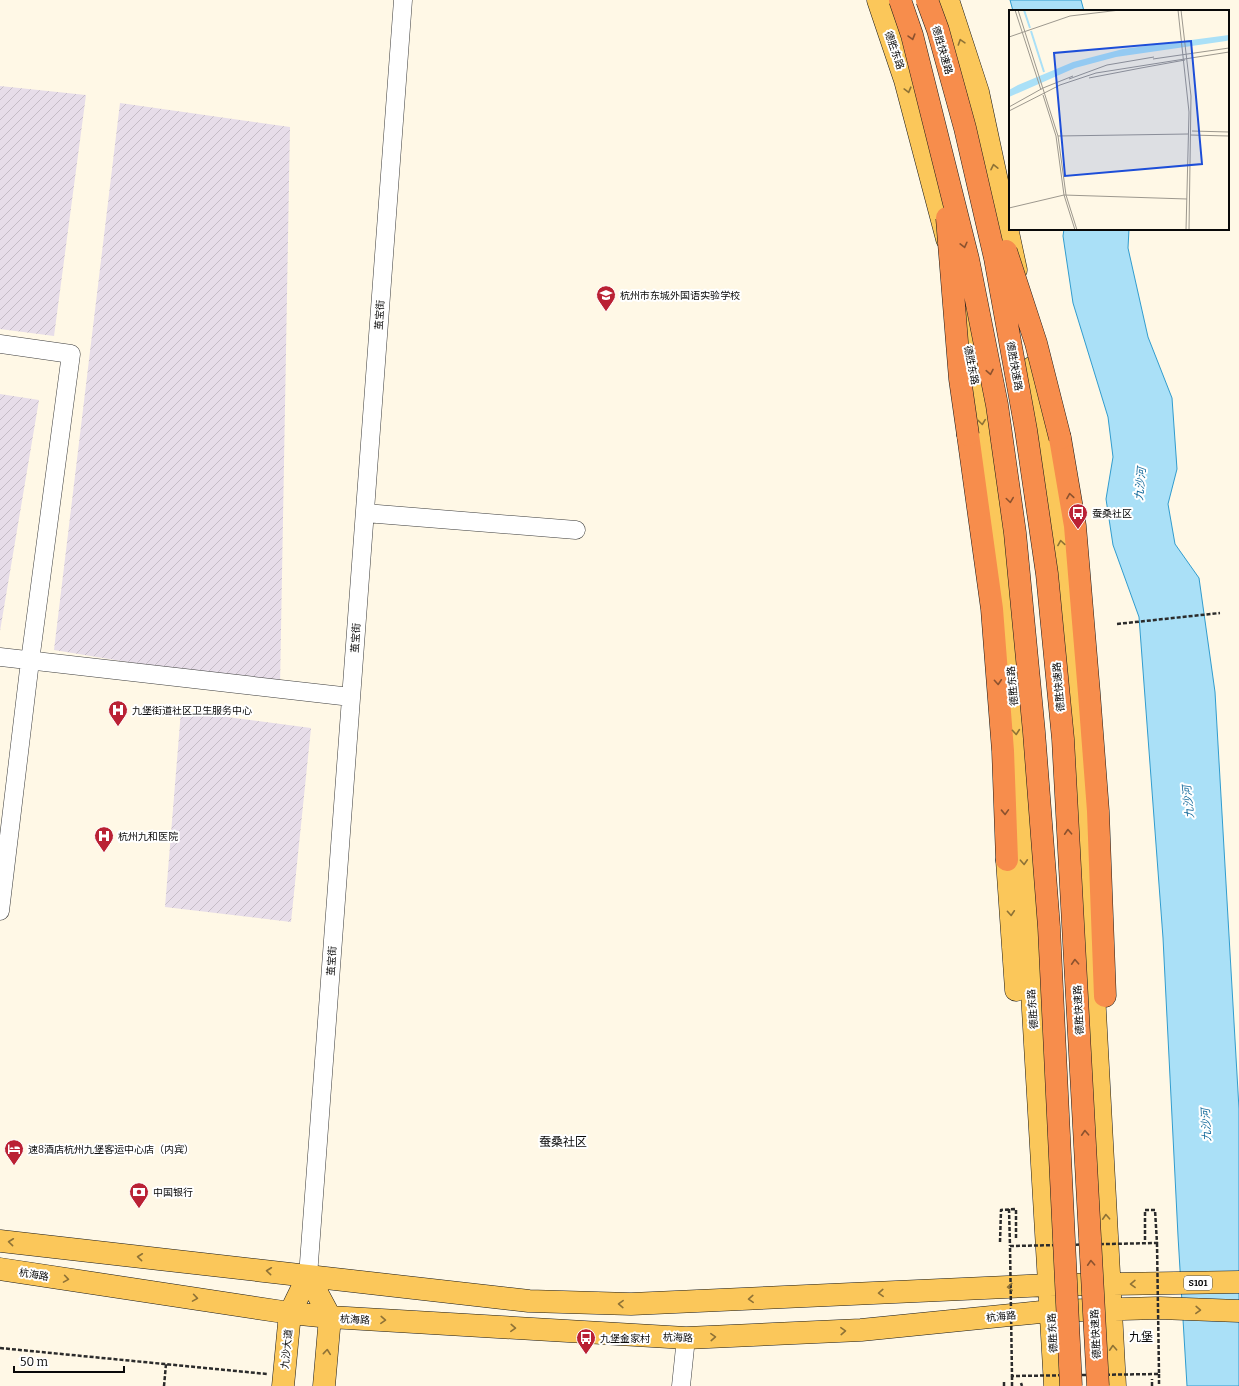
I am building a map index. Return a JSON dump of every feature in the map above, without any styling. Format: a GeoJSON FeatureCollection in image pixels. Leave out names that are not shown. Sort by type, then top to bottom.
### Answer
{"type":"FeatureCollection","features":[{"type":"Feature","properties":{"kind":"highway"},"geometry":{"type":"LineString","coordinates":[[900,0],[912,35],[968,259],[997,405],[1015,533],[1034,732],[1049,927],[1072,1386]]}},
{"type":"Feature","properties":{"kind":"highway","name":"德胜快速路"},"geometry":{"type":"LineString","coordinates":[[927,0],[938,30],[965,128],[996,258],[1026,430],[1047,574],[1064,755],[1098,1386]]}},
{"type":"Feature","properties":{"kind":"highway"},"geometry":{"type":"LineString","coordinates":[[965,128],[1036,343],[1060,438],[1074,526],[1089,693],[1098,811],[1105,996]]}},
{"type":"Feature","properties":{"kind":"highway"},"geometry":{"type":"LineString","coordinates":[[941,153],[960,379],[977,491],[992,609],[1003,751],[1008,860]]}},
{"type":"Feature","properties":{"kind":"main road","name":"德胜东路"},"geometry":{"type":"LineString","coordinates":[[878,0],[905,80],[946,235],[977,387],[1006,614],[1019,770],[1046,1285],[1051,1311],[1055,1386]]}},
{"type":"Feature","properties":{"kind":"main road"},"geometry":{"type":"LineString","coordinates":[[948,0],[978,92],[1014,260],[1038,399],[1075,637],[1114,1386]]}},
{"type":"Feature","properties":{"kind":"main road"},"geometry":{"type":"LineString","coordinates":[[1008,860],[1034,1255],[1046,1285]]}},
{"type":"Feature","properties":{"kind":"main road"},"geometry":{"type":"LineString","coordinates":[[1102,1137],[1105,996]]}},
{"type":"Feature","properties":{"kind":"main road"},"geometry":{"type":"LineString","coordinates":[[0,1241],[528,1301],[631,1304],[1046,1285],[1109,1284]]}},
{"type":"Feature","properties":{"kind":"main road","name":"杭海路"},"geometry":{"type":"LineString","coordinates":[[0,1269],[290,1313],[330,1317],[686,1338],[861,1330],[1051,1311],[1159,1308],[1239,1311]]}},
{"type":"Feature","properties":{"kind":"main road"},"geometry":{"type":"LineString","coordinates":[[290,1313],[308,1276]]}},
{"type":"Feature","properties":{"kind":"main road"},"geometry":{"type":"LineString","coordinates":[[308,1276],[330,1317],[324,1386]]}},
{"type":"Feature","properties":{"kind":"main road","name":"S101"},"geometry":{"type":"LineString","coordinates":[[1109,1284],[1239,1282]]}},
{"type":"Feature","properties":{"kind":"main road","name":"九沙大道"},"geometry":{"type":"LineString","coordinates":[[283,1381],[290,1313]]}},
{"type":"Feature","properties":{"kind":"street","name":"茧宝街"},"geometry":{"type":"LineString","coordinates":[[308,1276],[403,0]]}},
{"type":"Feature","properties":{"kind":"street"},"geometry":{"type":"LineString","coordinates":[[0,344],[71,354],[30,661],[0,911]]}},
{"type":"Feature","properties":{"kind":"street"},"geometry":{"type":"LineString","coordinates":[[365,513],[576,530]]}},
{"type":"Feature","properties":{"kind":"street"},"geometry":{"type":"LineString","coordinates":[[0,657],[351,697]]}},
{"type":"Feature","properties":{"kind":"street"},"geometry":{"type":"LineString","coordinates":[[681,1386],[686,1338]]}},
{"type":"Feature","properties":{"kind":"path"},"geometry":{"type":"LineString","coordinates":[[1117,624],[1220,613]]}},
{"type":"Feature","properties":{"kind":"path"},"geometry":{"type":"LineString","coordinates":[[1009,1209],[1010,1246]]}},
{"type":"Feature","properties":{"kind":"path"},"geometry":{"type":"LineString","coordinates":[[1000,1242],[1001,1210],[1009,1209],[1016,1209],[1016,1240]]}},
{"type":"Feature","properties":{"kind":"path"},"geometry":{"type":"LineString","coordinates":[[1145,1240],[1145,1210],[1155,1210],[1157,1244]]}},
{"type":"Feature","properties":{"kind":"path"},"geometry":{"type":"LineString","coordinates":[[0,1348],[166,1364],[283,1381]]}},
{"type":"Feature","properties":{"kind":"path"},"geometry":{"type":"LineString","coordinates":[[164,1386],[166,1364]]}},
{"type":"Feature","properties":{"kind":"path"},"geometry":{"type":"LineString","coordinates":[[1160,1374],[1160,1386]]}},
{"type":"Feature","properties":{"kind":"path"},"geometry":{"type":"LineString","coordinates":[[1012,1376],[1012,1386]]}},
{"type":"Feature","properties":{"kind":"path"},"geometry":{"type":"LineString","coordinates":[[1152,1379],[1152,1386]]}},
{"type":"Feature","properties":{"kind":"shaded area"},"geometry":{"type":"Polygon","coordinates":[[[0,86],[86,95],[54,336],[0,329],[0,86]]]}},
{"type":"Feature","properties":{"kind":"shaded area"},"geometry":{"type":"Polygon","coordinates":[[[120,103],[290,127],[280,687],[54,650],[120,103]]]}},
{"type":"Feature","properties":{"kind":"shaded area"},"geometry":{"type":"Polygon","coordinates":[[[0,394],[39,400],[0,631],[0,394]]]}},
{"type":"Feature","properties":{"kind":"shaded area"},"geometry":{"type":"Polygon","coordinates":[[[181,711],[311,728],[291,922],[165,907],[181,711]]]}},
{"type":"Feature","properties":{"kind":"water"},"geometry":{"type":"Polygon","coordinates":[[[1010,0],[1081,0],[1084,10],[1013,10],[1010,0]]]}},
{"type":"Feature","properties":{"kind":"water","name":"九沙河"},"geometry":{"type":"Polygon","coordinates":[[[1064,230],[1129,230],[1128,248],[1148,337],[1172,398],[1177,469],[1168,504],[1175,544],[1199,578],[1215,692],[1239,1109],[1239,1386],[1187,1386],[1163,938],[1139,617],[1113,545],[1106,499],[1113,457],[1108,417],[1073,303],[1063,236],[1064,230]]]}},
{"type":"Feature","properties":{"kind":"place","name":"杭州市东城外国语实验学校"},"geometry":{"type":"Point","coordinates":[606,312]}},
{"type":"Feature","properties":{"kind":"place","name":"蚕桑社区"},"geometry":{"type":"Point","coordinates":[1078,530]}},
{"type":"Feature","properties":{"kind":"place","name":"九堡街道社区卫生服务中心"},"geometry":{"type":"Point","coordinates":[118,727]}},
{"type":"Feature","properties":{"kind":"place","name":"杭州九和医院"},"geometry":{"type":"Point","coordinates":[104,853]}},
{"type":"Feature","properties":{"kind":"place","name":"速8酒店杭州九堡客运中心店（内宾）"},"geometry":{"type":"Point","coordinates":[14,1166]}},
{"type":"Feature","properties":{"kind":"place","name":"中国银行"},"geometry":{"type":"Point","coordinates":[139,1209]}},
{"type":"Feature","properties":{"kind":"place","name":"九堡金家村"},"geometry":{"type":"Point","coordinates":[586,1355]}},
{"type":"Feature","properties":{"kind":"district","name":"蚕桑社区"},"geometry":{"type":"Point","coordinates":[563,1142]}},
{"type":"Feature","properties":{"kind":"district","name":"九堡"},"geometry":{"type":"Point","coordinates":[1141,1337]}}]}
